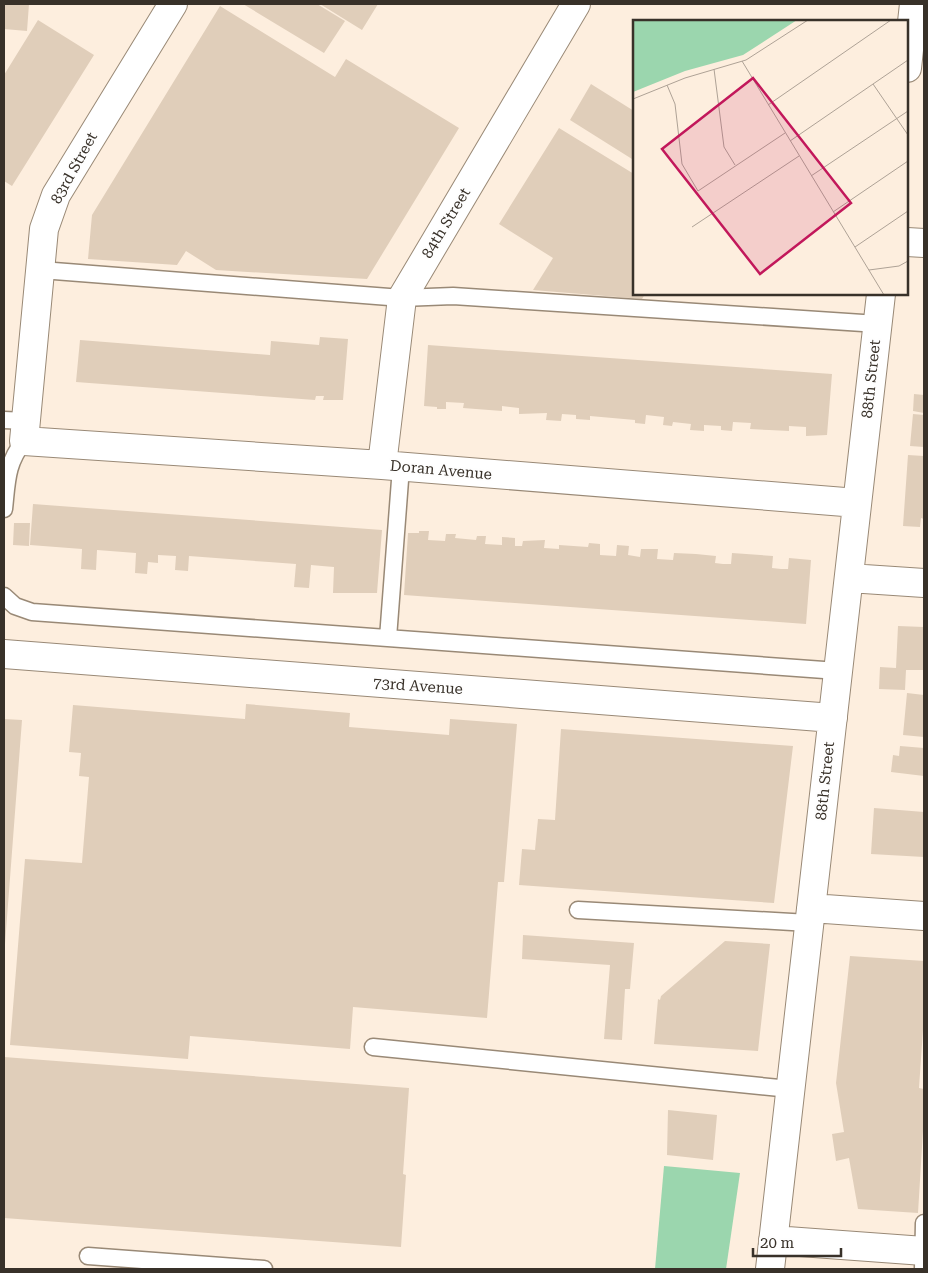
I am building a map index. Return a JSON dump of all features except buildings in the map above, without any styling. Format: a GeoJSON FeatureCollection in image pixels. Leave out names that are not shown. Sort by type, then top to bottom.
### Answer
{"type":"FeatureCollection","features":[{"type":"Feature","properties":{"kind":"street","name":"83rd Street"},"geometry":{"type":"LineString","coordinates":[[18,427],[41,270],[44,229],[56,195],[172,4]]}},
{"type":"Feature","properties":{"kind":"street","name":"84th Street"},"geometry":{"type":"LineString","coordinates":[[392,466],[402,298],[576,4]]}},
{"type":"Feature","properties":{"kind":"street"},"geometry":{"type":"LineString","coordinates":[[908,59],[914,4]]}},
{"type":"Feature","properties":{"kind":"street"},"geometry":{"type":"LineString","coordinates":[[908,242],[924,244]]}},
{"type":"Feature","properties":{"kind":"street","name":"88th Street"},"geometry":{"type":"LineString","coordinates":[[770,1269],[881,295]]}},
{"type":"Feature","properties":{"kind":"street","name":"Doran Avenue"},"geometry":{"type":"LineString","coordinates":[[18,427],[392,466],[857,503]]}},
{"type":"Feature","properties":{"kind":"street"},"geometry":{"type":"LineString","coordinates":[[849,578],[924,583]]}},
{"type":"Feature","properties":{"kind":"street","name":"73rd Avenue"},"geometry":{"type":"LineString","coordinates":[[4,654],[832,718]]}},
{"type":"Feature","properties":{"kind":"street"},"geometry":{"type":"LineString","coordinates":[[810,916],[924,916]]}},
{"type":"Feature","properties":{"kind":"street"},"geometry":{"type":"LineString","coordinates":[[773,1240],[923,1257]]}},
{"type":"Feature","properties":{"kind":"lane"},"geometry":{"type":"LineString","coordinates":[[41,270],[402,298],[453,296],[878,324]]}},
{"type":"Feature","properties":{"kind":"lane"},"geometry":{"type":"LineString","coordinates":[[4,509],[8,470],[18,427]]}},
{"type":"Feature","properties":{"kind":"lane"},"geometry":{"type":"LineString","coordinates":[[388,638],[392,466]]}},
{"type":"Feature","properties":{"kind":"lane"},"geometry":{"type":"LineString","coordinates":[[4,596],[15,606],[32,612],[838,671]]}},
{"type":"Feature","properties":{"kind":"lane"},"geometry":{"type":"LineString","coordinates":[[578,910],[810,916]]}},
{"type":"Feature","properties":{"kind":"lane"},"geometry":{"type":"LineString","coordinates":[[373,1047],[790,1089]]}},
{"type":"Feature","properties":{"kind":"lane"},"geometry":{"type":"LineString","coordinates":[[923,1257],[924,1223]]}},
{"type":"Feature","properties":{"kind":"lane"},"geometry":{"type":"LineString","coordinates":[[88,1256],[264,1269]]}},
{"type":"Feature","properties":{"kind":"green space"},"geometry":{"type":"Polygon","coordinates":[[[664,1166],[740,1173],[726,1269],[655,1269],[664,1166]]]}}]}
